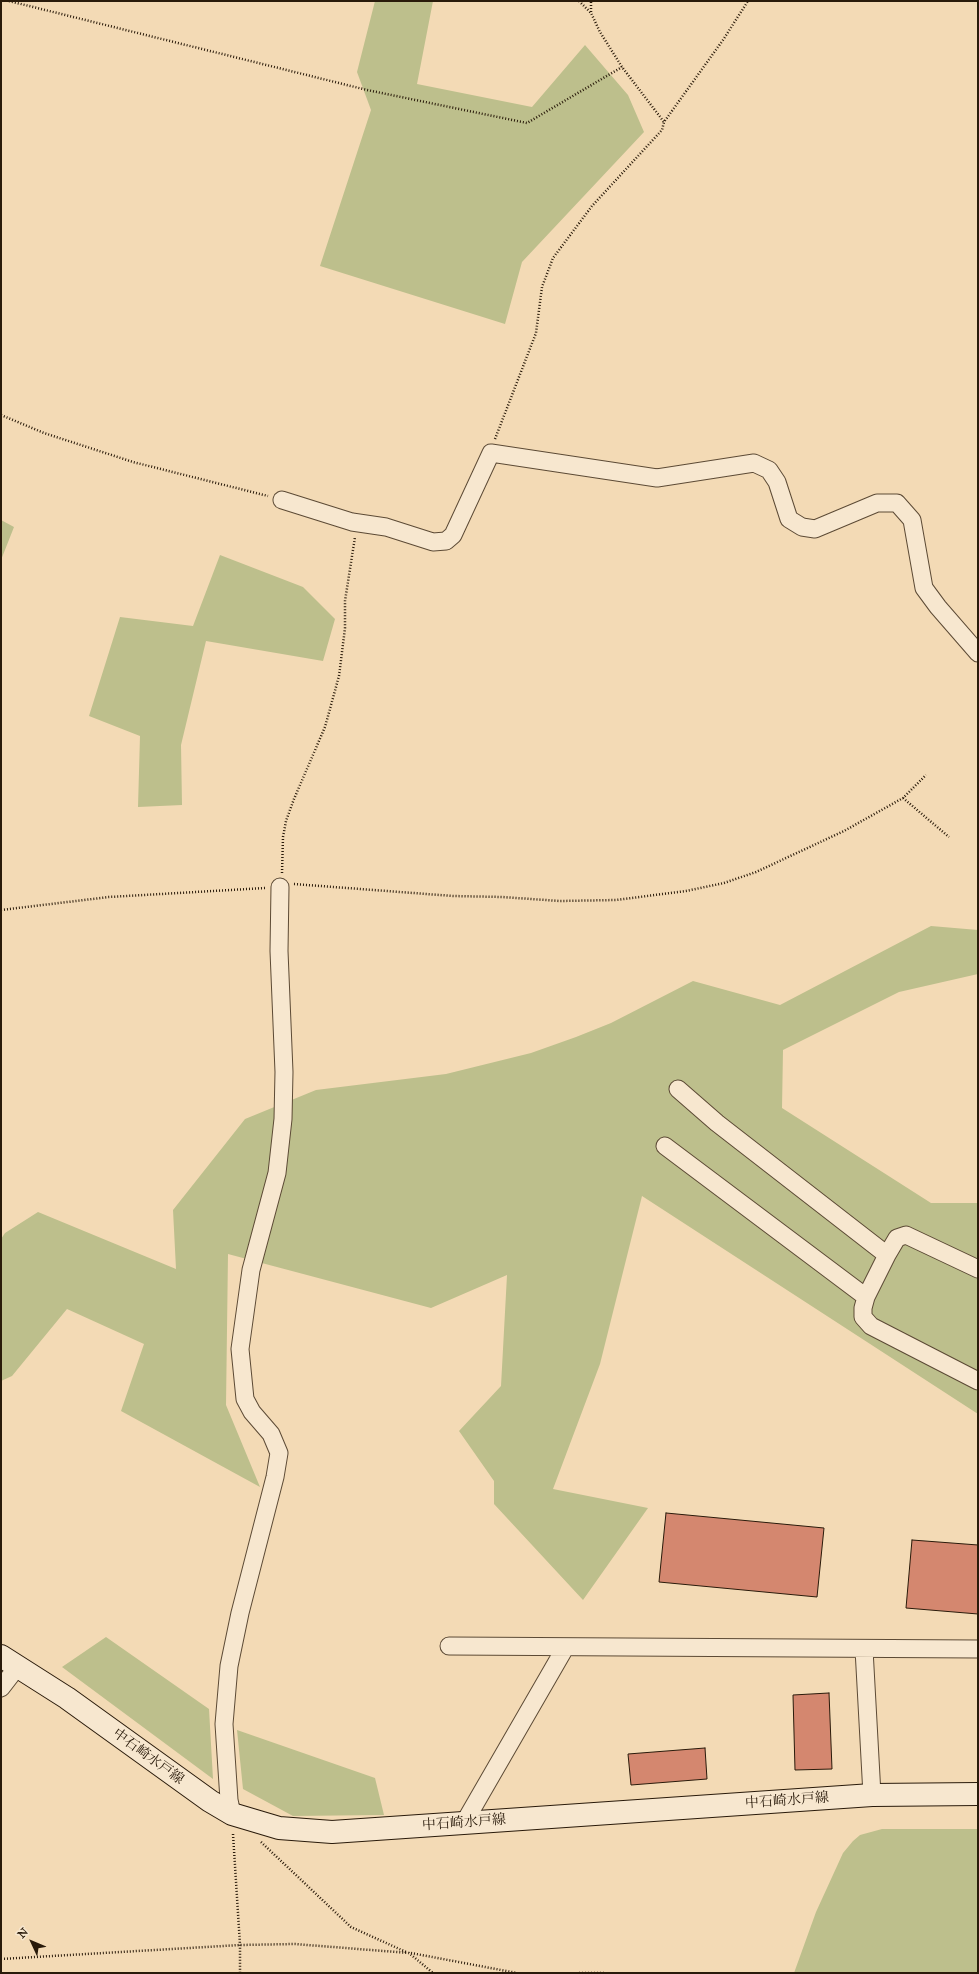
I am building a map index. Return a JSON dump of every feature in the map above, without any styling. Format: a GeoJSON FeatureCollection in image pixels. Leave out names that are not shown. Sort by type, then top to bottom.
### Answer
{"type":"FeatureCollection","features":[{"type":"Feature","properties":{"kind":"main road","name":"中石崎水戸線"},"geometry":{"type":"LineString","coordinates":[[9,1661],[67,1698],[198,1793],[242,1817],[279,1828],[332,1832],[872,1795],[978,1794]]}},
{"type":"Feature","properties":{"kind":"street"},"geometry":{"type":"LineString","coordinates":[[282,500],[362,524],[386,527],[433,542],[446,541],[453,534],[491,453],[657,478],[754,463],[769,470],[777,482],[789,519],[802,527],[815,529],[877,503],[897,503],[912,520],[924,588],[938,607],[978,653]]}},
{"type":"Feature","properties":{"kind":"street"},"geometry":{"type":"LineString","coordinates":[[242,1817],[229,1800],[224,1724],[229,1666],[240,1612],[275,1477],[279,1453],[271,1434],[252,1412],[245,1399],[240,1349],[251,1270],[277,1172],[282,1119],[284,1072],[279,951],[280,887]]}},
{"type":"Feature","properties":{"kind":"street"},"geometry":{"type":"LineString","coordinates":[[678,1089],[717,1123],[887,1255]]}},
{"type":"Feature","properties":{"kind":"street"},"geometry":{"type":"LineString","coordinates":[[665,1146],[866,1297]]}},
{"type":"Feature","properties":{"kind":"street"},"geometry":{"type":"LineString","coordinates":[[978,1269],[906,1235],[897,1238],[866,1297],[863,1308],[863,1317],[871,1326],[978,1381]]}},
{"type":"Feature","properties":{"kind":"street"},"geometry":{"type":"LineString","coordinates":[[449,1646],[565,1648],[978,1649]]}},
{"type":"Feature","properties":{"kind":"street"},"geometry":{"type":"LineString","coordinates":[[464,1823],[565,1648]]}},
{"type":"Feature","properties":{"kind":"street"},"geometry":{"type":"LineString","coordinates":[[864,1649],[872,1795]]}},
{"type":"Feature","properties":{"kind":"street"},"geometry":{"type":"LineString","coordinates":[[1,1688],[9,1661]]}},
{"type":"Feature","properties":{"kind":"path"},"geometry":{"type":"LineString","coordinates":[[9,1],[367,90],[526,123],[622,67]]}},
{"type":"Feature","properties":{"kind":"path"},"geometry":{"type":"LineString","coordinates":[[579,1],[591,13],[600,32],[622,67],[664,122]]}},
{"type":"Feature","properties":{"kind":"path"},"geometry":{"type":"LineString","coordinates":[[591,1],[591,13]]}},
{"type":"Feature","properties":{"kind":"path"},"geometry":{"type":"LineString","coordinates":[[491,453],[536,333],[542,287],[553,258],[592,206],[662,130],[664,122],[723,40],[748,1]]}},
{"type":"Feature","properties":{"kind":"path"},"geometry":{"type":"LineString","coordinates":[[1,415],[44,433],[133,462],[244,489],[282,500]]}},
{"type":"Feature","properties":{"kind":"path"},"geometry":{"type":"LineString","coordinates":[[280,887],[283,871],[283,837],[286,821],[325,727],[339,676],[350,560],[356,533],[362,524]]}},
{"type":"Feature","properties":{"kind":"path"},"geometry":{"type":"LineString","coordinates":[[1,910],[123,896],[280,887],[292,884],[453,896],[502,897],[560,901],[616,900],[650,896],[724,883],[756,872],[844,831],[904,798],[926,775]]}},
{"type":"Feature","properties":{"kind":"path"},"geometry":{"type":"LineString","coordinates":[[904,798],[949,837]]}},
{"type":"Feature","properties":{"kind":"path"},"geometry":{"type":"LineString","coordinates":[[240,1973],[242,1817]]}},
{"type":"Feature","properties":{"kind":"path"},"geometry":{"type":"LineString","coordinates":[[242,1817],[259,1840],[351,1927],[409,1953],[433,1973]]}},
{"type":"Feature","properties":{"kind":"path"},"geometry":{"type":"LineString","coordinates":[[1,1959],[240,1945],[295,1944],[409,1953],[517,1973]]}},
{"type":"Feature","properties":{"kind":"path"},"geometry":{"type":"LineString","coordinates":[[579,1973],[604,1973]]}},
{"type":"Feature","properties":{"kind":"green space"},"geometry":{"type":"Polygon","coordinates":[[[375,1],[433,1],[417,84],[532,107],[585,45],[628,95],[644,132],[522,262],[505,324],[320,266],[371,110],[357,72],[375,1]]]}},
{"type":"Feature","properties":{"kind":"green space"},"geometry":{"type":"Polygon","coordinates":[[[1,520],[14,527],[1,560],[1,520]]]}},
{"type":"Feature","properties":{"kind":"green space"},"geometry":{"type":"Polygon","coordinates":[[[220,555],[303,587],[335,619],[323,661],[206,641],[181,745],[182,805],[138,807],[140,736],[89,716],[120,617],[193,626],[220,555]]]}},
{"type":"Feature","properties":{"kind":"green space"},"geometry":{"type":"Polygon","coordinates":[[[931,926],[978,930],[978,974],[899,992],[783,1050],[782,1108],[931,1203],[978,1203],[978,1414],[642,1196],[600,1364],[553,1489],[648,1508],[583,1600],[494,1504],[494,1481],[459,1431],[501,1386],[507,1275],[431,1308],[228,1254],[226,1405],[260,1487],[121,1411],[144,1344],[67,1309],[12,1376],[1,1381],[1,1239],[5,1233],[38,1212],[176,1269],[173,1210],[245,1119],[316,1090],[446,1074],[531,1053],[611,1023],[693,981],[780,1005],[931,926]]]}},
{"type":"Feature","properties":{"kind":"green space"},"geometry":{"type":"Polygon","coordinates":[[[106,1637],[209,1709],[213,1779],[62,1667],[106,1637]]]}},
{"type":"Feature","properties":{"kind":"green space"},"geometry":{"type":"Polygon","coordinates":[[[237,1730],[375,1778],[384,1815],[293,1816],[243,1789],[237,1730]]]}},
{"type":"Feature","properties":{"kind":"green space"},"geometry":{"type":"Polygon","coordinates":[[[882,1829],[978,1829],[978,1973],[794,1973],[816,1912],[843,1853],[860,1835],[882,1829]]]}},
{"type":"Feature","properties":{"kind":"building"},"geometry":{"type":"Polygon","coordinates":[[[666,1513],[824,1528],[817,1597],[659,1582],[666,1513]]]}},
{"type":"Feature","properties":{"kind":"building"},"geometry":{"type":"Polygon","coordinates":[[[912,1540],[978,1545],[978,1614],[906,1608],[912,1540]]]}},
{"type":"Feature","properties":{"kind":"building"},"geometry":{"type":"Polygon","coordinates":[[[829,1693],[832,1769],[795,1770],[793,1695],[829,1693]]]}},
{"type":"Feature","properties":{"kind":"building"},"geometry":{"type":"Polygon","coordinates":[[[705,1748],[707,1779],[631,1785],[628,1754],[705,1748]]]}}]}
